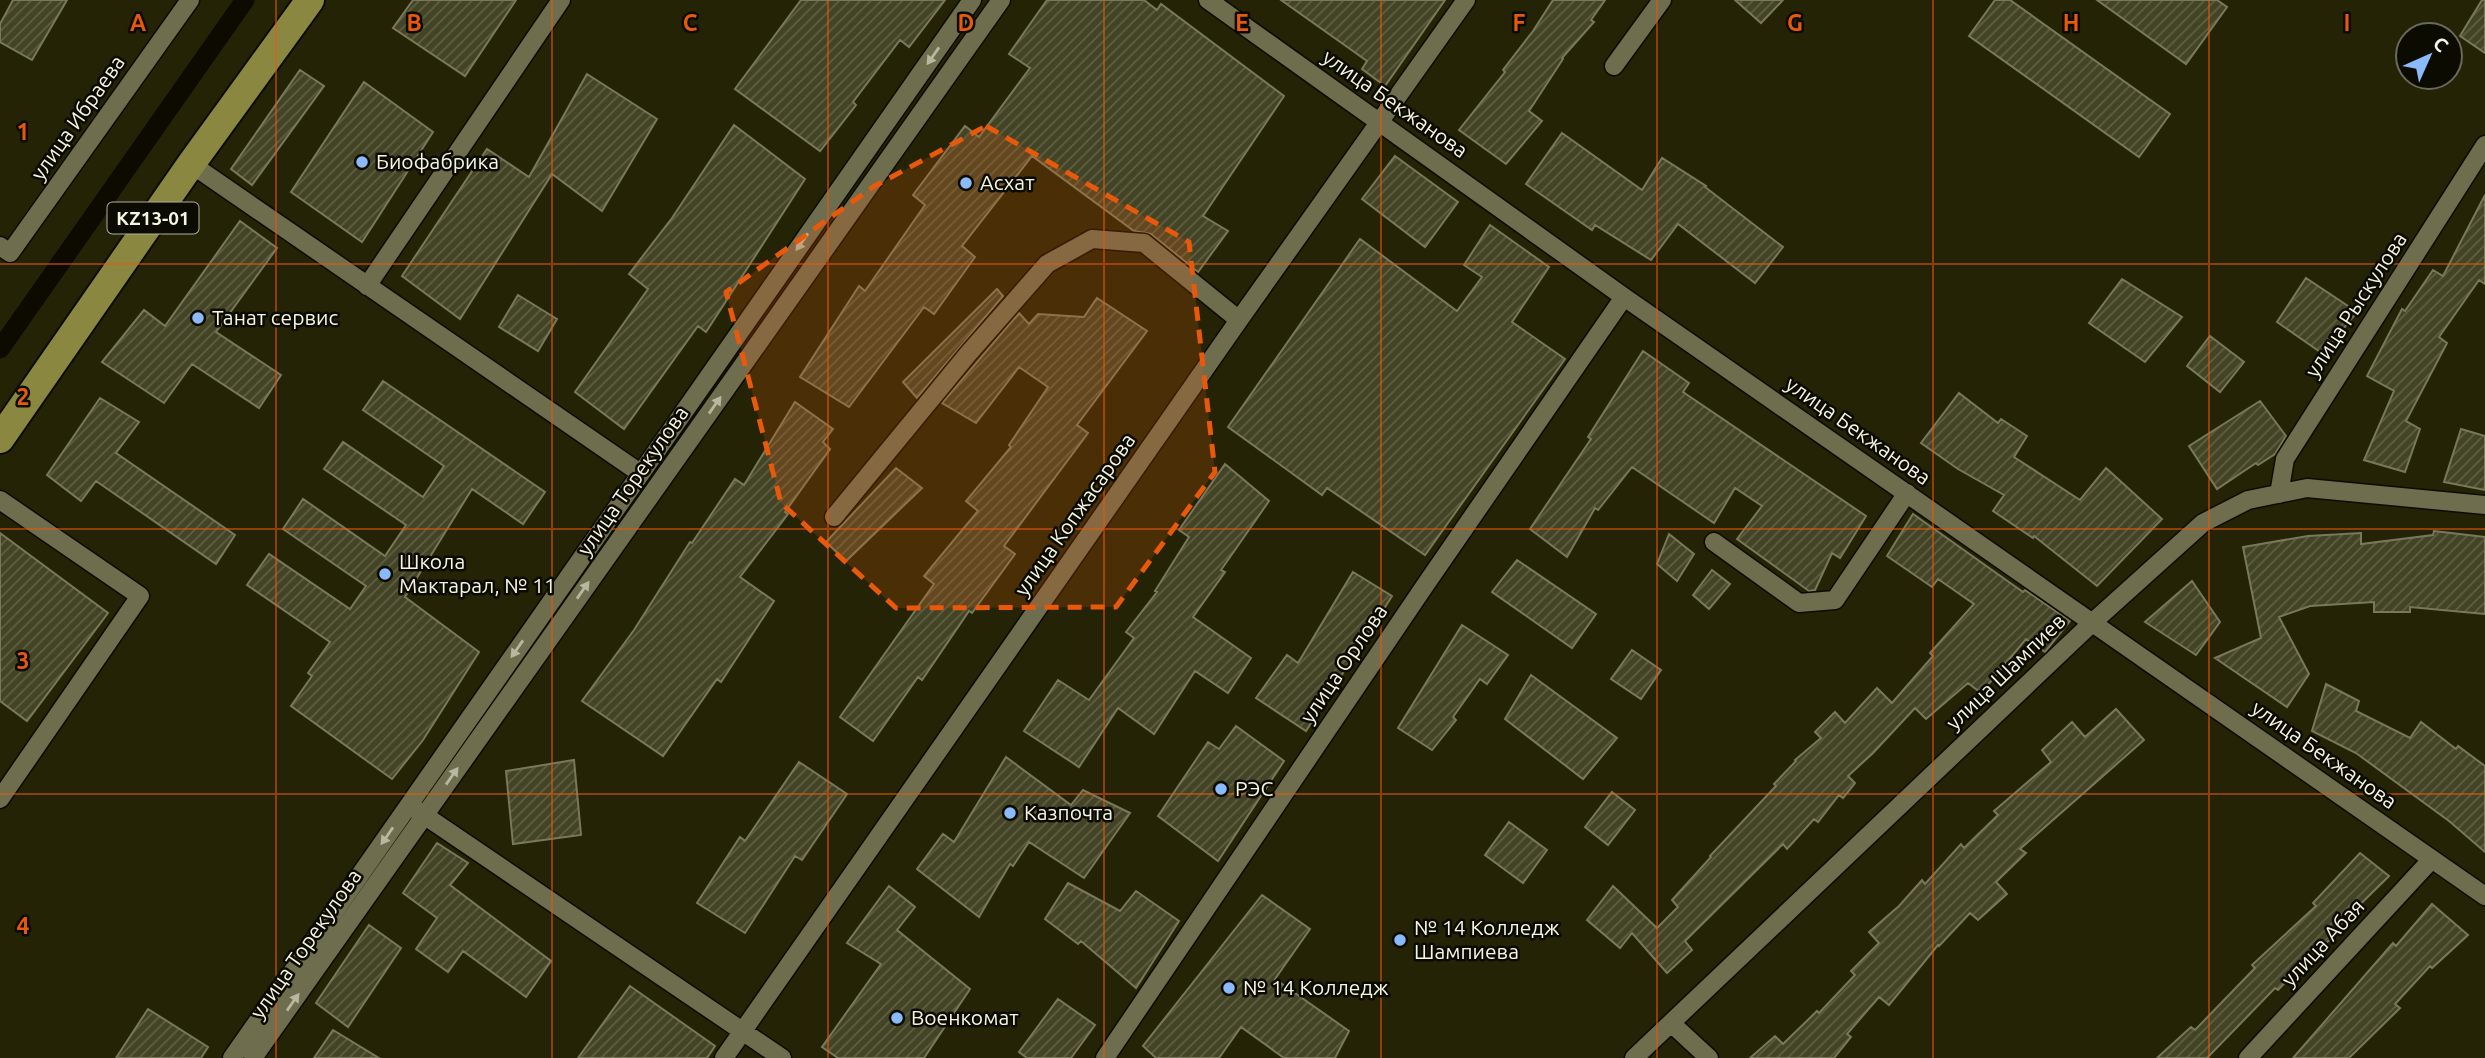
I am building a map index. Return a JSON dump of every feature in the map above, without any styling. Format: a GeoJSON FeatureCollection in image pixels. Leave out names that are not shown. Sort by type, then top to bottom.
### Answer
{"type":"FeatureCollection","features":[{"type":"Feature","properties":{"kind":"main road","name":"KZ13-01"},"geometry":{"type":"LineString","coordinates":[[0,439],[191,164],[310,0]]}},
{"type":"Feature","properties":{"kind":"street","name":"улица Ибраева"},"geometry":{"type":"LineString","coordinates":[[0,246],[10,253],[190,0]]}},
{"type":"Feature","properties":{"kind":"street"},"geometry":{"type":"LineString","coordinates":[[367,286],[561,0]]}},
{"type":"Feature","properties":{"kind":"street","name":"улица Торекулова"},"geometry":{"type":"LineString","coordinates":[[232,1058],[972,0]]}},
{"type":"Feature","properties":{"kind":"street","name":"улица Торекулова"},"geometry":{"type":"LineString","coordinates":[[253,1058],[1002,0]]}},
{"type":"Feature","properties":{"kind":"street","name":"улица Бекжанова"},"geometry":{"type":"LineString","coordinates":[[1208,0],[1624,297],[2485,896]]}},
{"type":"Feature","properties":{"kind":"street","name":"улица Копжасарова"},"geometry":{"type":"LineString","coordinates":[[724,1058],[1239,320],[1466,0]]}},
{"type":"Feature","properties":{"kind":"street"},"geometry":{"type":"LineString","coordinates":[[1614,65],[1662,0]]}},
{"type":"Feature","properties":{"kind":"street","name":"улица Рыскулова"},"geometry":{"type":"LineString","coordinates":[[2279,494],[2285,459],[2485,145]]}},
{"type":"Feature","properties":{"kind":"street"},"geometry":{"type":"LineString","coordinates":[[191,164],[640,473]]}},
{"type":"Feature","properties":{"kind":"street"},"geometry":{"type":"LineString","coordinates":[[834,517],[1046,264],[1092,239],[1144,243],[1239,320]]}},
{"type":"Feature","properties":{"kind":"street","name":"улица Орлова"},"geometry":{"type":"LineString","coordinates":[[1105,1058],[1624,297]]}},
{"type":"Feature","properties":{"kind":"street","name":"улица Шампиев"},"geometry":{"type":"LineString","coordinates":[[1634,1058],[2093,622],[2203,523],[2248,500],[2307,488],[2485,505]]}},
{"type":"Feature","properties":{"kind":"street"},"geometry":{"type":"LineString","coordinates":[[1714,542],[1799,603],[1835,600],[1907,493]]}},
{"type":"Feature","properties":{"kind":"street"},"geometry":{"type":"LineString","coordinates":[[0,500],[140,596],[0,799]]}},
{"type":"Feature","properties":{"kind":"street"},"geometry":{"type":"LineString","coordinates":[[409,804],[782,1058]]}},
{"type":"Feature","properties":{"kind":"street","name":"улица Абая"},"geometry":{"type":"LineString","coordinates":[[2248,1058],[2432,859]]}},
{"type":"Feature","properties":{"kind":"street"},"geometry":{"type":"LineString","coordinates":[[1671,1023],[1709,1058]]}},
{"type":"Feature","properties":{"kind":"highlighted area"},"geometry":{"type":"Polygon","coordinates":[[[986,126],[1189,242],[1215,472],[1116,607],[896,608],[781,503],[726,292],[873,187],[986,126]]]}},
{"type":"Feature","properties":{"kind":"building"},"geometry":{"type":"Polygon","coordinates":[[[13,0],[67,0],[32,60],[0,42],[0,24],[13,0]]]}},
{"type":"Feature","properties":{"kind":"building"},"geometry":{"type":"Polygon","coordinates":[[[413,0],[516,0],[465,76],[393,28],[413,0]]]}},
{"type":"Feature","properties":{"kind":"building"},"geometry":{"type":"Polygon","coordinates":[[[801,0],[945,0],[909,47],[900,40],[853,102],[856,105],[820,151],[735,89],[801,0]]]}},
{"type":"Feature","properties":{"kind":"building"},"geometry":{"type":"Polygon","coordinates":[[[1047,0],[1144,0],[1157,10],[1161,4],[1284,96],[1203,216],[1228,231],[1198,272],[1151,234],[1134,231],[1032,156],[962,246],[975,257],[934,314],[924,307],[849,407],[800,377],[859,286],[865,291],[925,205],[913,195],[965,126],[979,137],[1030,68],[1009,54],[1047,0]]]}},
{"type":"Feature","properties":{"kind":"building"},"geometry":{"type":"Polygon","coordinates":[[[1281,0],[1445,0],[1385,86],[1362,69],[1367,61],[1281,0]]]}},
{"type":"Feature","properties":{"kind":"building"},"geometry":{"type":"Polygon","coordinates":[[[1553,0],[1605,0],[1591,20],[1594,22],[1562,58],[1529,111],[1542,121],[1506,164],[1459,130],[1505,72],[1503,70],[1553,0]]]}},
{"type":"Feature","properties":{"kind":"building"},"geometry":{"type":"Polygon","coordinates":[[[1735,0],[1783,0],[1761,23],[1735,0]]]}},
{"type":"Feature","properties":{"kind":"building"},"geometry":{"type":"Polygon","coordinates":[[[1995,0],[2010,0],[2170,114],[2139,157],[1969,36],[1995,0]]]}},
{"type":"Feature","properties":{"kind":"building"},"geometry":{"type":"Polygon","coordinates":[[[2097,0],[2217,0],[2227,7],[2186,64],[2097,0]]]}},
{"type":"Feature","properties":{"kind":"building"},"geometry":{"type":"Polygon","coordinates":[[[2482,0],[2485,0],[2485,53],[2464,39],[2464,29],[2482,0]]]}},
{"type":"Feature","properties":{"kind":"building"},"geometry":{"type":"Polygon","coordinates":[[[300,70],[324,86],[252,185],[231,169],[300,70]]]}},
{"type":"Feature","properties":{"kind":"building"},"geometry":{"type":"Polygon","coordinates":[[[587,74],[657,119],[602,211],[552,174],[460,319],[402,276],[487,149],[529,177],[587,74]]]}},
{"type":"Feature","properties":{"kind":"building","name":"Биофабрика"},"geometry":{"type":"Polygon","coordinates":[[[364,82],[433,132],[362,242],[291,192],[364,82]]]}},
{"type":"Feature","properties":{"kind":"building"},"geometry":{"type":"Polygon","coordinates":[[[734,125],[805,179],[706,332],[698,326],[624,429],[575,392],[648,289],[629,274],[672,218],[734,125]]]}},
{"type":"Feature","properties":{"kind":"building"},"geometry":{"type":"Polygon","coordinates":[[[1562,133],[1642,190],[1662,158],[1706,186],[1783,247],[1755,283],[1678,224],[1651,260],[1595,225],[1592,230],[1526,184],[1562,133]]]}},
{"type":"Feature","properties":{"kind":"building"},"geometry":{"type":"Polygon","coordinates":[[[1395,156],[1458,202],[1425,247],[1362,199],[1395,156]]]}},
{"type":"Feature","properties":{"kind":"building"},"geometry":{"type":"Polygon","coordinates":[[[2485,195],[2485,284],[2479,280],[2439,337],[2447,343],[2406,421],[2420,429],[2405,472],[2364,460],[2394,391],[2367,376],[2402,309],[2405,311],[2433,270],[2443,276],[2485,195]]]}},
{"type":"Feature","properties":{"kind":"building","name":"Танат сервис"},"geometry":{"type":"Polygon","coordinates":[[[240,221],[277,248],[216,332],[281,375],[259,408],[192,364],[164,403],[102,362],[144,310],[165,326],[240,221]]]}},
{"type":"Feature","properties":{"kind":"building"},"geometry":{"type":"Polygon","coordinates":[[[1490,225],[1549,267],[1512,322],[1565,359],[1425,555],[1327,488],[1322,495],[1228,427],[1360,239],[1457,311],[1482,277],[1464,265],[1490,225]]]}},
{"type":"Feature","properties":{"kind":"building"},"geometry":{"type":"Polygon","coordinates":[[[2306,278],[2357,312],[2323,354],[2277,322],[2306,278]]]}},
{"type":"Feature","properties":{"kind":"building"},"geometry":{"type":"Polygon","coordinates":[[[2122,279],[2182,317],[2145,362],[2089,323],[2122,279]]]}},
{"type":"Feature","properties":{"kind":"building"},"geometry":{"type":"Polygon","coordinates":[[[997,289],[1003,296],[917,398],[903,382],[997,289]]]}},
{"type":"Feature","properties":{"kind":"building"},"geometry":{"type":"Polygon","coordinates":[[[518,295],[557,319],[538,351],[499,327],[518,295]]]}},
{"type":"Feature","properties":{"kind":"building"},"geometry":{"type":"Polygon","coordinates":[[[1097,298],[1147,331],[1077,425],[1088,433],[1004,546],[1015,554],[972,613],[969,611],[922,680],[918,677],[873,741],[840,717],[934,584],[924,576],[978,511],[966,501],[1011,447],[1009,445],[1048,387],[1019,367],[976,423],[942,403],[1019,313],[1029,324],[1038,314],[1084,317],[1097,298]]]}},
{"type":"Feature","properties":{"kind":"building"},"geometry":{"type":"Polygon","coordinates":[[[2210,336],[2244,362],[2220,392],[2187,366],[2210,336]]]}},
{"type":"Feature","properties":{"kind":"building"},"geometry":{"type":"Polygon","coordinates":[[[1643,351],[1689,383],[1683,392],[1866,516],[1840,558],[1832,553],[1815,590],[1809,591],[1737,539],[1762,506],[1735,488],[1714,523],[1632,467],[1598,510],[1595,508],[1567,557],[1530,529],[1591,439],[1588,437],[1643,351]]]}},
{"type":"Feature","properties":{"kind":"building","name":"Школа Мактарал, № 11"},"geometry":{"type":"Polygon","coordinates":[[[383,381],[545,492],[523,524],[472,489],[405,597],[479,652],[423,740],[392,779],[291,706],[312,676],[308,673],[330,642],[247,585],[269,554],[350,609],[366,586],[283,529],[303,499],[385,556],[406,525],[324,469],[343,442],[423,497],[444,466],[363,410],[383,381]]]}},
{"type":"Feature","properties":{"kind":"building"},"geometry":{"type":"Polygon","coordinates":[[[1959,393],[1998,423],[2001,419],[2027,436],[2014,457],[2080,500],[2106,468],[2162,519],[2097,586],[2034,536],[2033,538],[1993,511],[2004,495],[1958,469],[1921,443],[1959,393]]]}},
{"type":"Feature","properties":{"kind":"building"},"geometry":{"type":"Polygon","coordinates":[[[100,398],[139,422],[116,453],[235,535],[216,564],[96,481],[81,501],[47,475],[100,398]]]}},
{"type":"Feature","properties":{"kind":"building"},"geometry":{"type":"Polygon","coordinates":[[[2260,401],[2286,436],[2275,454],[2258,465],[2256,463],[2217,489],[2189,446],[2260,401]]]}},
{"type":"Feature","properties":{"kind":"building"},"geometry":{"type":"Polygon","coordinates":[[[795,402],[833,429],[823,442],[830,449],[785,512],[788,514],[740,577],[774,601],[721,682],[717,679],[663,756],[582,701],[634,630],[690,542],[692,543],[735,479],[744,485],[795,402]]]}},
{"type":"Feature","properties":{"kind":"building"},"geometry":{"type":"Polygon","coordinates":[[[2461,429],[2485,436],[2485,490],[2444,482],[2461,429]]]}},
{"type":"Feature","properties":{"kind":"building"},"geometry":{"type":"Polygon","coordinates":[[[1225,464],[1269,501],[1221,570],[1225,572],[1193,617],[1251,658],[1228,693],[1195,671],[1154,734],[1118,708],[1079,767],[1024,731],[1058,680],[1089,700],[1134,638],[1126,632],[1157,592],[1155,591],[1189,537],[1179,530],[1225,464]]]}},
{"type":"Feature","properties":{"kind":"building"},"geometry":{"type":"Polygon","coordinates":[[[896,468],[922,488],[846,561],[826,542],[896,468]]]}},
{"type":"Feature","properties":{"kind":"building"},"geometry":{"type":"Polygon","coordinates":[[[1913,514],[2023,592],[2025,590],[2070,621],[2045,652],[2026,639],[1981,693],[1968,683],[1926,719],[1915,708],[1848,776],[1855,783],[1843,798],[1839,795],[1818,822],[1814,819],[1787,849],[1783,844],[1685,941],[1692,950],[1667,973],[1632,933],[1620,948],[1587,920],[1613,886],[1657,928],[1678,907],[1672,900],[1776,786],[1774,784],[1795,760],[1821,738],[1815,732],[1835,712],[1845,723],[1877,688],[1892,703],[1933,656],[1930,653],[1974,604],[1938,579],[1932,587],[1887,556],[1913,514]]]}},
{"type":"Feature","properties":{"kind":"building"},"geometry":{"type":"Polygon","coordinates":[[[2434,531],[2485,537],[2485,614],[2410,607],[2410,612],[2374,612],[2374,602],[2310,606],[2279,617],[2309,674],[2287,707],[2215,658],[2261,638],[2243,547],[2308,536],[2361,533],[2361,544],[2433,535],[2434,531]]]}},
{"type":"Feature","properties":{"kind":"building"},"geometry":{"type":"Polygon","coordinates":[[[0,533],[108,613],[27,721],[0,701],[0,533]]]}},
{"type":"Feature","properties":{"kind":"building"},"geometry":{"type":"Polygon","coordinates":[[[1669,534],[1694,554],[1677,581],[1657,564],[1669,534]]]}},
{"type":"Feature","properties":{"kind":"building"},"geometry":{"type":"Polygon","coordinates":[[[1517,560],[1596,614],[1572,648],[1492,592],[1517,560]]]}},
{"type":"Feature","properties":{"kind":"building"},"geometry":{"type":"Polygon","coordinates":[[[1712,570],[1730,584],[1709,609],[1693,595],[1712,570]]]}},
{"type":"Feature","properties":{"kind":"building"},"geometry":{"type":"Polygon","coordinates":[[[1353,572],[1392,596],[1306,731],[1256,698],[1287,655],[1298,663],[1353,572]]]}},
{"type":"Feature","properties":{"kind":"building"},"geometry":{"type":"Polygon","coordinates":[[[2192,581],[2220,622],[2196,655],[2145,622],[2192,581]]]}},
{"type":"Feature","properties":{"kind":"building"},"geometry":{"type":"Polygon","coordinates":[[[1462,625],[1508,655],[1487,684],[1480,679],[1453,717],[1456,720],[1432,750],[1398,728],[1462,625]]]}},
{"type":"Feature","properties":{"kind":"building"},"geometry":{"type":"Polygon","coordinates":[[[1632,650],[1661,670],[1641,699],[1611,679],[1632,650]]]}},
{"type":"Feature","properties":{"kind":"building"},"geometry":{"type":"Polygon","coordinates":[[[1531,675],[1617,738],[1583,779],[1505,719],[1531,675]]]}},
{"type":"Feature","properties":{"kind":"building"},"geometry":{"type":"Polygon","coordinates":[[[2326,684],[2359,701],[2356,711],[2410,738],[2421,722],[2456,749],[2458,746],[2485,766],[2485,852],[2449,821],[2356,753],[2312,731],[2326,684]]]}},
{"type":"Feature","properties":{"kind":"building"},"geometry":{"type":"Polygon","coordinates":[[[2116,709],[2144,740],[2020,849],[2026,853],[1996,882],[2007,894],[1978,920],[1970,913],[1938,945],[1889,1005],[1879,997],[1847,1034],[1851,1037],[1834,1058],[1750,1058],[1775,1036],[1783,1044],[1817,1011],[1819,1013],[1855,975],[1851,971],[1879,943],[1869,932],[1899,906],[1922,880],[1925,884],[1961,844],[1964,848],[1998,815],[1994,811],[2051,762],[2042,750],[2072,722],[2085,737],[2116,709]]]}},
{"type":"Feature","properties":{"kind":"building","name":"РЭС"},"geometry":{"type":"Polygon","coordinates":[[[1236,726],[1284,761],[1218,861],[1158,816],[1208,742],[1219,749],[1236,726]]]}},
{"type":"Feature","properties":{"kind":"building"},"geometry":{"type":"Polygon","coordinates":[[[1006,757],[1071,805],[1083,790],[1130,813],[1084,878],[1029,842],[1013,866],[1010,864],[979,917],[917,869],[943,834],[954,842],[1006,757]]]}},
{"type":"Feature","properties":{"kind":"building"},"geometry":{"type":"Polygon","coordinates":[[[574,760],[581,835],[513,844],[506,771],[574,760]]]}},
{"type":"Feature","properties":{"kind":"building"},"geometry":{"type":"Polygon","coordinates":[[[799,762],[847,794],[802,860],[795,856],[745,933],[697,903],[740,837],[745,841],[799,762]]]}},
{"type":"Feature","properties":{"kind":"building"},"geometry":{"type":"Polygon","coordinates":[[[1612,792],[1635,810],[1608,845],[1585,827],[1612,792]]]}},
{"type":"Feature","properties":{"kind":"building"},"geometry":{"type":"Polygon","coordinates":[[[1509,822],[1547,850],[1523,883],[1485,855],[1509,822]]]}},
{"type":"Feature","properties":{"kind":"building"},"geometry":{"type":"Polygon","coordinates":[[[437,843],[468,863],[450,885],[551,961],[526,997],[463,951],[448,972],[416,949],[437,918],[403,893],[437,843]]]}},
{"type":"Feature","properties":{"kind":"building"},"geometry":{"type":"Polygon","coordinates":[[[2360,853],[2389,876],[2330,934],[2333,937],[2278,990],[2275,988],[2207,1058],[2157,1058],[2191,1027],[2195,1030],[2255,968],[2252,965],[2316,906],[2313,903],[2360,853]]]}},
{"type":"Feature","properties":{"kind":"building"},"geometry":{"type":"Polygon","coordinates":[[[1068,883],[1120,911],[1136,891],[1179,921],[1136,988],[1081,941],[1078,944],[1045,919],[1068,883]]]}},
{"type":"Feature","properties":{"kind":"building","name":"Военкомат"},"geometry":{"type":"Polygon","coordinates":[[[889,886],[915,907],[897,930],[970,989],[924,1058],[838,1058],[822,1047],[881,964],[847,943],[889,886]]]}},
{"type":"Feature","properties":{"kind":"building","name":"№ 14 Колледж"},"geometry":{"type":"Polygon","coordinates":[[[1262,895],[1310,929],[1275,979],[1349,1031],[1335,1058],[1284,1058],[1241,1027],[1219,1058],[1156,1058],[1143,1046],[1262,895]]]}},
{"type":"Feature","properties":{"kind":"building"},"geometry":{"type":"Polygon","coordinates":[[[2432,904],[2468,935],[2432,968],[2430,966],[2395,1004],[2400,1008],[2349,1058],[2293,1058],[2393,943],[2396,946],[2432,904]]]}},
{"type":"Feature","properties":{"kind":"building"},"geometry":{"type":"Polygon","coordinates":[[[369,925],[401,948],[348,1027],[316,1003],[369,925]]]}},
{"type":"Feature","properties":{"kind":"building"},"geometry":{"type":"Polygon","coordinates":[[[630,986],[715,1046],[707,1058],[578,1058],[630,986]]]}},
{"type":"Feature","properties":{"kind":"building"},"geometry":{"type":"Polygon","coordinates":[[[1058,999],[1095,1025],[1071,1058],[1027,1058],[1019,1052],[1058,999]]]}},
{"type":"Feature","properties":{"kind":"building"},"geometry":{"type":"Polygon","coordinates":[[[148,1009],[208,1047],[201,1058],[116,1058],[148,1009]]]}},
{"type":"Feature","properties":{"kind":"building"},"geometry":{"type":"Polygon","coordinates":[[[333,1030],[379,1058],[314,1058],[333,1030]]]}},
{"type":"Feature","properties":{"kind":"waterway"},"geometry":{"type":"LineString","coordinates":[[0,349],[245,0]]}},
{"type":"Feature","properties":{"kind":"place","name":"Биофабрика"},"geometry":{"type":"Point","coordinates":[362,162]}},
{"type":"Feature","properties":{"kind":"place","name":"Асхат"},"geometry":{"type":"Point","coordinates":[966,183]}},
{"type":"Feature","properties":{"kind":"place","name":"Танат сервис"},"geometry":{"type":"Point","coordinates":[198,318]}},
{"type":"Feature","properties":{"kind":"place","name":"Школа Мактарал, № 11"},"geometry":{"type":"Point","coordinates":[385,574]}},
{"type":"Feature","properties":{"kind":"place","name":"РЭС"},"geometry":{"type":"Point","coordinates":[1221,789]}},
{"type":"Feature","properties":{"kind":"place","name":"Казпочта"},"geometry":{"type":"Point","coordinates":[1010,813]}},
{"type":"Feature","properties":{"kind":"place","name":"№ 14 Колледж Шампиева"},"geometry":{"type":"Point","coordinates":[1400,940]}},
{"type":"Feature","properties":{"kind":"place","name":"№ 14 Колледж"},"geometry":{"type":"Point","coordinates":[1229,988]}},
{"type":"Feature","properties":{"kind":"place","name":"Военкомат"},"geometry":{"type":"Point","coordinates":[897,1018]}}]}
